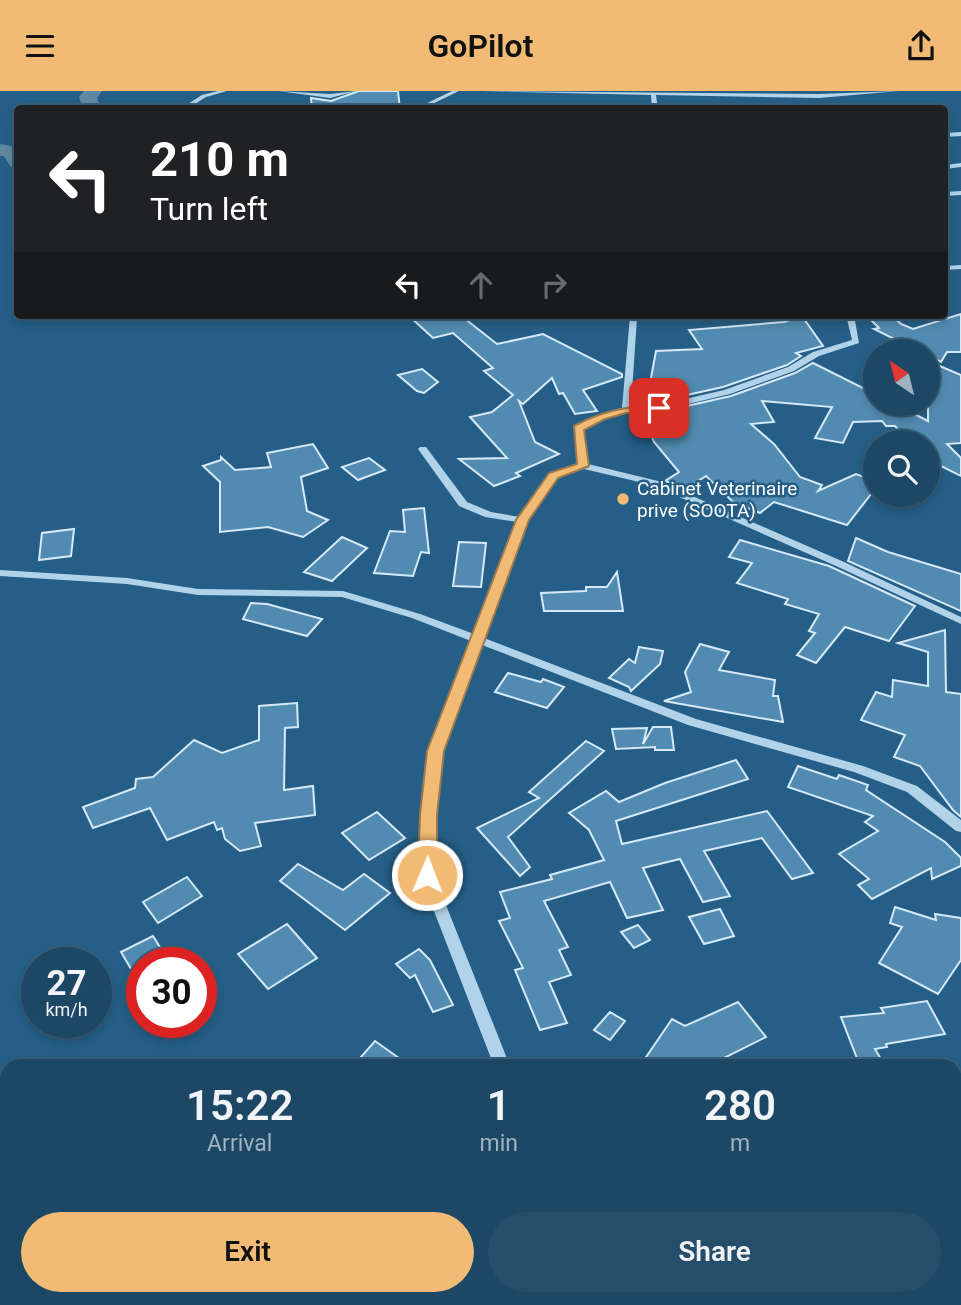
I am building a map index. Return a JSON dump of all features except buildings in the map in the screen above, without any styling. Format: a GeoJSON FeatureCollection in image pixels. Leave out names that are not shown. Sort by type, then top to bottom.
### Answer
{"type":"FeatureCollection","features":[{"type":"Feature","properties":{"kind":"street"},"geometry":{"type":"LineString","coordinates":[[189,105],[204,96],[225,91]]}},
{"type":"Feature","properties":{"kind":"street"},"geometry":{"type":"LineString","coordinates":[[281,91],[330,96],[354,91]]}},
{"type":"Feature","properties":{"kind":"street"},"geometry":{"type":"LineString","coordinates":[[426,105],[456,91]]}},
{"type":"Feature","properties":{"kind":"street"},"geometry":{"type":"LineString","coordinates":[[484,91],[819,96],[896,91]]}},
{"type":"Feature","properties":{"kind":"street"},"geometry":{"type":"LineString","coordinates":[[653,93],[654,105]]}},
{"type":"Feature","properties":{"kind":"street"},"geometry":{"type":"LineString","coordinates":[[626,410],[633,319]]}},
{"type":"Feature","properties":{"kind":"street"},"geometry":{"type":"LineString","coordinates":[[583,466],[578,429],[600,417],[626,410],[659,408],[727,392],[791,369],[816,354],[856,341],[851,319]]}},
{"type":"Feature","properties":{"kind":"street"},"geometry":{"type":"LineString","coordinates":[[423,449],[463,504],[489,515],[523,520]]}},
{"type":"Feature","properties":{"kind":"street"},"geometry":{"type":"LineString","coordinates":[[499,1059],[427,875],[428,815],[436,751],[523,520],[553,476],[583,466],[655,483],[840,564],[961,621]]}},
{"type":"Feature","properties":{"kind":"street"},"geometry":{"type":"LineString","coordinates":[[0,573],[127,581],[198,591],[343,594],[416,616],[477,642],[692,722],[858,769],[912,789],[961,827]]}},
{"type":"Feature","properties":{"kind":"waterway"},"geometry":{"type":"LineString","coordinates":[[91,105],[88,97],[94,91]]}},
{"type":"Feature","properties":{"kind":"waterway"},"geometry":{"type":"LineString","coordinates":[[0,150],[10,151],[14,157]]}},
{"type":"Feature","properties":{"kind":"place","name":"Cabinet Veterinaire prive (SOOTA)"},"geometry":{"type":"Point","coordinates":[623,499]}},
{"type":"Feature","properties":{"kind":"route"},"geometry":{"type":"LineString","coordinates":[[427,875],[428,815],[436,751],[523,520],[553,476],[583,466],[578,429],[586,422],[626,410],[659,408]]}}]}
